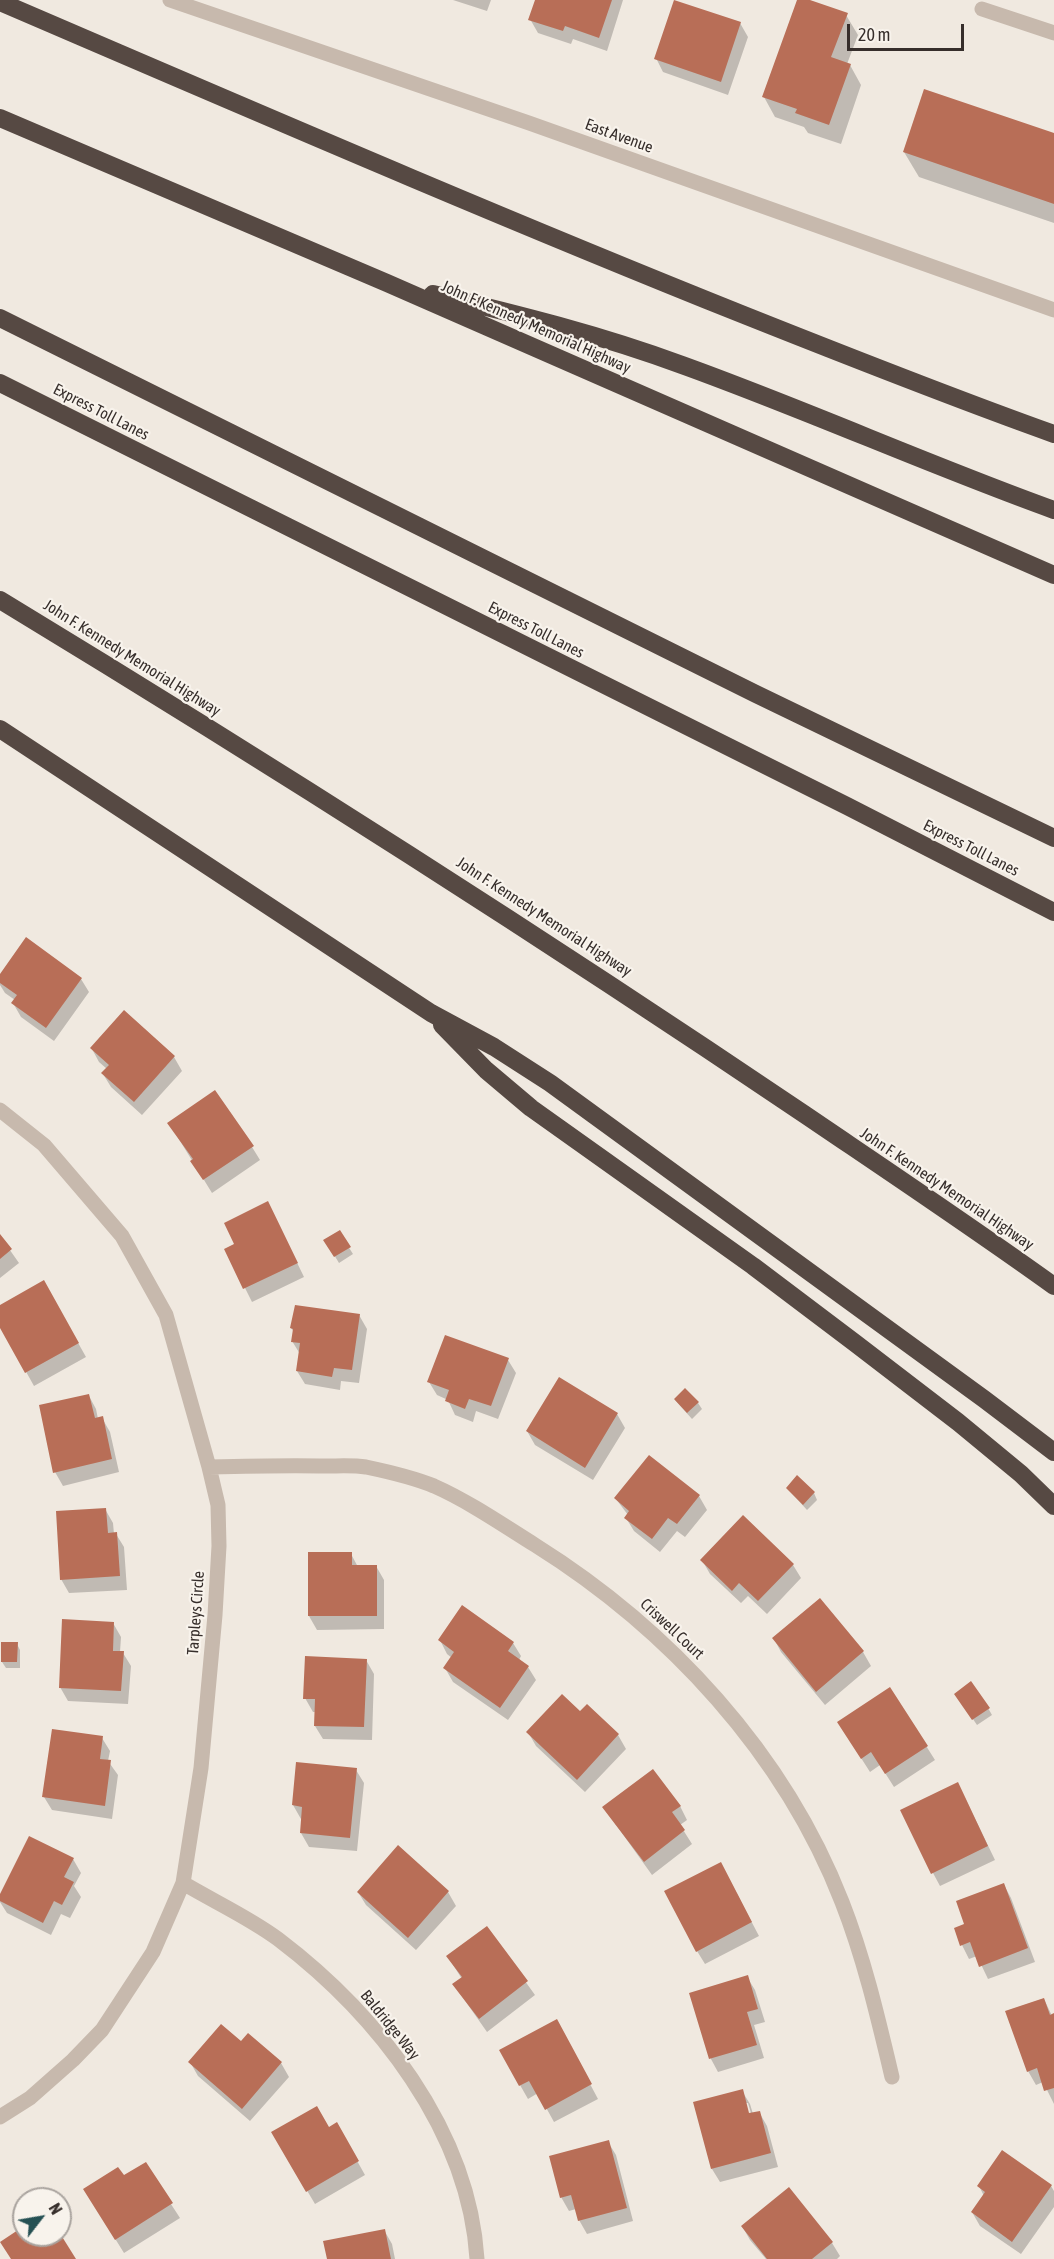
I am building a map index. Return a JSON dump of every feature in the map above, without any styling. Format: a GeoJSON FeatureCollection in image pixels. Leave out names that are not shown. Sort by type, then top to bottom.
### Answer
{"type":"FeatureCollection","features":[{"type":"Feature","properties":{"kind":"highway"},"geometry":{"type":"LineString","coordinates":[[0,2],[636,272],[1054,434]]}},
{"type":"Feature","properties":{"kind":"highway","name":"John F. Kennedy Memorial Highway"},"geometry":{"type":"LineString","coordinates":[[0,118],[387,283],[1054,575]]}},
{"type":"Feature","properties":{"kind":"highway"},"geometry":{"type":"LineString","coordinates":[[387,283],[554,323],[680,364],[766,396],[991,488],[1054,510]]}},
{"type":"Feature","properties":{"kind":"highway"},"geometry":{"type":"LineString","coordinates":[[0,318],[1054,838]]}},
{"type":"Feature","properties":{"kind":"highway","name":"Express Toll Lanes"},"geometry":{"type":"LineString","coordinates":[[0,383],[847,806],[1054,912]]}},
{"type":"Feature","properties":{"kind":"highway","name":"John F. Kennedy Memorial Highway"},"geometry":{"type":"LineString","coordinates":[[0,600],[177,707],[479,897],[661,1017],[1054,1287]]}},
{"type":"Feature","properties":{"kind":"highway"},"geometry":{"type":"LineString","coordinates":[[0,729],[431,1013],[494,1047],[550,1083],[1054,1452]]}},
{"type":"Feature","properties":{"kind":"highway"},"geometry":{"type":"LineString","coordinates":[[431,1013],[486,1070],[531,1108],[753,1266],[855,1343],[1021,1474],[1054,1506]]}},
{"type":"Feature","properties":{"kind":"street","name":"East Avenue"},"geometry":{"type":"LineString","coordinates":[[170,0],[529,123],[1054,310]]}},
{"type":"Feature","properties":{"kind":"street"},"geometry":{"type":"LineString","coordinates":[[982,9],[1054,33]]}},
{"type":"Feature","properties":{"kind":"street","name":"Tarpleys Circle"},"geometry":{"type":"LineString","coordinates":[[0,1110],[44,1145],[122,1236],[166,1316],[210,1467],[218,1505],[219,1546],[201,1768],[183,1883],[153,1952],[102,2030],[73,2060],[30,2098],[0,2117]]}},
{"type":"Feature","properties":{"kind":"street","name":"Criswell Court"},"geometry":{"type":"LineString","coordinates":[[210,1467],[365,1467],[434,1486],[496,1520],[554,1557],[628,1612],[714,1693],[765,1760],[810,1830],[843,1902],[868,1982],[892,2077]]}},
{"type":"Feature","properties":{"kind":"street","name":"Baldridge Way"},"geometry":{"type":"LineString","coordinates":[[183,1883],[276,1938],[337,1990],[379,2037],[412,2080],[457,2164],[469,2208],[477,2259]]}},
{"type":"Feature","properties":{"kind":"building"},"geometry":{"type":"Polygon","coordinates":[[[535,0],[612,0],[599,38],[565,26],[563,31],[528,20],[535,0]]]}},
{"type":"Feature","properties":{"kind":"building"},"geometry":{"type":"Polygon","coordinates":[[[674,0],[741,22],[721,82],[654,59],[674,0]]]}},
{"type":"Feature","properties":{"kind":"building"},"geometry":{"type":"Polygon","coordinates":[[[797,0],[810,0],[848,13],[831,57],[851,64],[829,125],[795,113],[797,109],[762,97],[797,0]]]}},
{"type":"Feature","properties":{"kind":"building"},"geometry":{"type":"Polygon","coordinates":[[[924,89],[1054,133],[1054,204],[903,152],[924,89]]]}},
{"type":"Feature","properties":{"kind":"building"},"geometry":{"type":"Polygon","coordinates":[[[26,937],[82,978],[46,1028],[11,1003],[17,995],[0,983],[0,974],[26,937]]]}},
{"type":"Feature","properties":{"kind":"building"},"geometry":{"type":"Polygon","coordinates":[[[124,1010],[175,1056],[134,1102],[101,1073],[109,1065],[90,1048],[124,1010]]]}},
{"type":"Feature","properties":{"kind":"building"},"geometry":{"type":"Polygon","coordinates":[[[215,1090],[254,1146],[203,1180],[190,1161],[193,1159],[167,1123],[215,1090]]]}},
{"type":"Feature","properties":{"kind":"building"},"geometry":{"type":"Polygon","coordinates":[[[268,1201],[298,1263],[243,1289],[224,1249],[234,1244],[224,1223],[268,1201]]]}},
{"type":"Feature","properties":{"kind":"building"},"geometry":{"type":"Polygon","coordinates":[[[340,1230],[351,1247],[334,1257],[323,1240],[340,1230]]]}},
{"type":"Feature","properties":{"kind":"building"},"geometry":{"type":"Polygon","coordinates":[[[0,1234],[12,1249],[0,1259],[0,1234]]]}},
{"type":"Feature","properties":{"kind":"building"},"geometry":{"type":"Polygon","coordinates":[[[44,1280],[79,1343],[25,1373],[0,1328],[0,1305],[44,1280]]]}},
{"type":"Feature","properties":{"kind":"building"},"geometry":{"type":"Polygon","coordinates":[[[295,1305],[360,1314],[352,1370],[334,1368],[332,1377],[296,1371],[300,1343],[291,1342],[293,1329],[290,1328],[295,1305]]]}},
{"type":"Feature","properties":{"kind":"building"},"geometry":{"type":"Polygon","coordinates":[[[445,1335],[509,1358],[491,1406],[469,1399],[465,1409],[445,1401],[449,1390],[427,1382],[445,1335]]]}},
{"type":"Feature","properties":{"kind":"building"},"geometry":{"type":"Polygon","coordinates":[[[559,1377],[618,1413],[585,1468],[526,1431],[559,1377]]]}},
{"type":"Feature","properties":{"kind":"building"},"geometry":{"type":"Polygon","coordinates":[[[685,1388],[699,1402],[687,1413],[674,1399],[685,1388]]]}},
{"type":"Feature","properties":{"kind":"building"},"geometry":{"type":"Polygon","coordinates":[[[89,1394],[95,1418],[103,1416],[112,1459],[53,1473],[39,1405],[89,1394]]]}},
{"type":"Feature","properties":{"kind":"building"},"geometry":{"type":"Polygon","coordinates":[[[649,1455],[700,1495],[677,1524],[668,1518],[652,1539],[624,1518],[629,1511],[614,1498],[649,1455]]]}},
{"type":"Feature","properties":{"kind":"building"},"geometry":{"type":"Polygon","coordinates":[[[797,1475],[815,1492],[803,1505],[786,1488],[797,1475]]]}},
{"type":"Feature","properties":{"kind":"building"},"geometry":{"type":"Polygon","coordinates":[[[106,1508],[108,1533],[117,1532],[120,1576],[60,1580],[56,1511],[106,1508]]]}},
{"type":"Feature","properties":{"kind":"building"},"geometry":{"type":"Polygon","coordinates":[[[743,1515],[794,1564],[758,1601],[739,1583],[732,1591],[700,1560],[743,1515]]]}},
{"type":"Feature","properties":{"kind":"building"},"geometry":{"type":"Polygon","coordinates":[[[308,1552],[352,1552],[352,1565],[377,1565],[377,1616],[308,1616],[308,1552]]]}},
{"type":"Feature","properties":{"kind":"building"},"geometry":{"type":"Polygon","coordinates":[[[820,1598],[864,1651],[816,1692],[772,1638],[820,1598]]]}},
{"type":"Feature","properties":{"kind":"building"},"geometry":{"type":"Polygon","coordinates":[[[462,1605],[514,1642],[508,1651],[529,1666],[500,1708],[443,1668],[454,1652],[438,1640],[462,1605]]]}},
{"type":"Feature","properties":{"kind":"building"},"geometry":{"type":"Polygon","coordinates":[[[62,1619],[114,1622],[113,1651],[124,1651],[121,1691],[59,1688],[62,1619]]]}},
{"type":"Feature","properties":{"kind":"building"},"geometry":{"type":"Polygon","coordinates":[[[1,1642],[18,1642],[17,1662],[1,1662],[1,1642]]]}},
{"type":"Feature","properties":{"kind":"building"},"geometry":{"type":"Polygon","coordinates":[[[305,1656],[367,1659],[364,1727],[314,1726],[315,1699],[303,1699],[305,1656]]]}},
{"type":"Feature","properties":{"kind":"building"},"geometry":{"type":"Polygon","coordinates":[[[971,1681],[990,1708],[972,1720],[954,1694],[971,1681]]]}},
{"type":"Feature","properties":{"kind":"building"},"geometry":{"type":"Polygon","coordinates":[[[890,1687],[928,1746],[885,1774],[871,1752],[861,1759],[837,1722],[890,1687]]]}},
{"type":"Feature","properties":{"kind":"building"},"geometry":{"type":"Polygon","coordinates":[[[562,1694],[580,1711],[587,1704],[619,1734],[577,1780],[526,1732],[562,1694]]]}},
{"type":"Feature","properties":{"kind":"building"},"geometry":{"type":"Polygon","coordinates":[[[52,1729],[103,1736],[100,1759],[111,1760],[105,1806],[42,1797],[52,1729]]]}},
{"type":"Feature","properties":{"kind":"building"},"geometry":{"type":"Polygon","coordinates":[[[296,1762],[357,1768],[350,1838],[300,1833],[302,1807],[292,1805],[296,1762]]]}},
{"type":"Feature","properties":{"kind":"building"},"geometry":{"type":"Polygon","coordinates":[[[653,1769],[681,1806],[672,1812],[685,1830],[644,1862],[602,1807],[653,1769]]]}},
{"type":"Feature","properties":{"kind":"building"},"geometry":{"type":"Polygon","coordinates":[[[958,1782],[988,1846],[931,1874],[900,1810],[958,1782]]]}},
{"type":"Feature","properties":{"kind":"building"},"geometry":{"type":"Polygon","coordinates":[[[29,1836],[74,1858],[64,1877],[74,1882],[62,1905],[54,1901],[43,1923],[0,1901],[0,1894],[29,1836]]]}},
{"type":"Feature","properties":{"kind":"building"},"geometry":{"type":"Polygon","coordinates":[[[398,1845],[449,1891],[408,1938],[357,1892],[398,1845]]]}},
{"type":"Feature","properties":{"kind":"building"},"geometry":{"type":"Polygon","coordinates":[[[721,1862],[752,1922],[696,1952],[664,1891],[721,1862]]]}},
{"type":"Feature","properties":{"kind":"building"},"geometry":{"type":"Polygon","coordinates":[[[1004,1883],[1028,1948],[979,1967],[970,1942],[960,1946],[954,1928],[964,1924],[956,1901],[1004,1883]]]}},
{"type":"Feature","properties":{"kind":"building"},"geometry":{"type":"Polygon","coordinates":[[[487,1926],[528,1981],[479,2019],[452,1984],[462,1977],[446,1956],[487,1926]]]}},
{"type":"Feature","properties":{"kind":"building"},"geometry":{"type":"Polygon","coordinates":[[[748,1975],[758,2009],[747,2012],[757,2045],[709,2059],[689,1993],[748,1975]]]}},
{"type":"Feature","properties":{"kind":"building"},"geometry":{"type":"Polygon","coordinates":[[[1044,1998],[1050,2015],[1054,2013],[1054,2088],[1044,2091],[1037,2068],[1027,2072],[1005,2011],[1044,1998]]]}},
{"type":"Feature","properties":{"kind":"building"},"geometry":{"type":"Polygon","coordinates":[[[557,2019],[592,2084],[545,2110],[529,2081],[519,2086],[499,2050],[557,2019]]]}},
{"type":"Feature","properties":{"kind":"building"},"geometry":{"type":"Polygon","coordinates":[[[221,2024],[241,2041],[248,2033],[282,2062],[242,2109],[188,2062],[221,2024]]]}},
{"type":"Feature","properties":{"kind":"building"},"geometry":{"type":"Polygon","coordinates":[[[743,2089],[749,2113],[760,2111],[771,2153],[711,2169],[693,2102],[743,2089]]]}},
{"type":"Feature","properties":{"kind":"building"},"geometry":{"type":"Polygon","coordinates":[[[317,2106],[329,2127],[337,2122],[359,2161],[306,2192],[271,2132],[317,2106]]]}},
{"type":"Feature","properties":{"kind":"building"},"geometry":{"type":"Polygon","coordinates":[[[609,2140],[627,2208],[578,2221],[571,2195],[560,2198],[549,2156],[609,2140]]]}},
{"type":"Feature","properties":{"kind":"building"},"geometry":{"type":"Polygon","coordinates":[[[1002,2150],[1052,2185],[1012,2242],[971,2212],[985,2192],[977,2186],[1002,2150]]]}},
{"type":"Feature","properties":{"kind":"building"},"geometry":{"type":"Polygon","coordinates":[[[146,2162],[173,2203],[115,2240],[83,2189],[118,2167],[124,2175],[146,2162]]]}},
{"type":"Feature","properties":{"kind":"building"},"geometry":{"type":"Polygon","coordinates":[[[789,2187],[833,2242],[812,2259],[767,2259],[741,2226],[789,2187]]]}},
{"type":"Feature","properties":{"kind":"building"},"geometry":{"type":"Polygon","coordinates":[[[385,2229],[391,2259],[327,2259],[323,2241],[385,2229]]]}},
{"type":"Feature","properties":{"kind":"building"},"geometry":{"type":"Polygon","coordinates":[[[12,2234],[12,2247],[68,2247],[76,2259],[11,2259],[0,2242],[12,2234]]]}}]}
